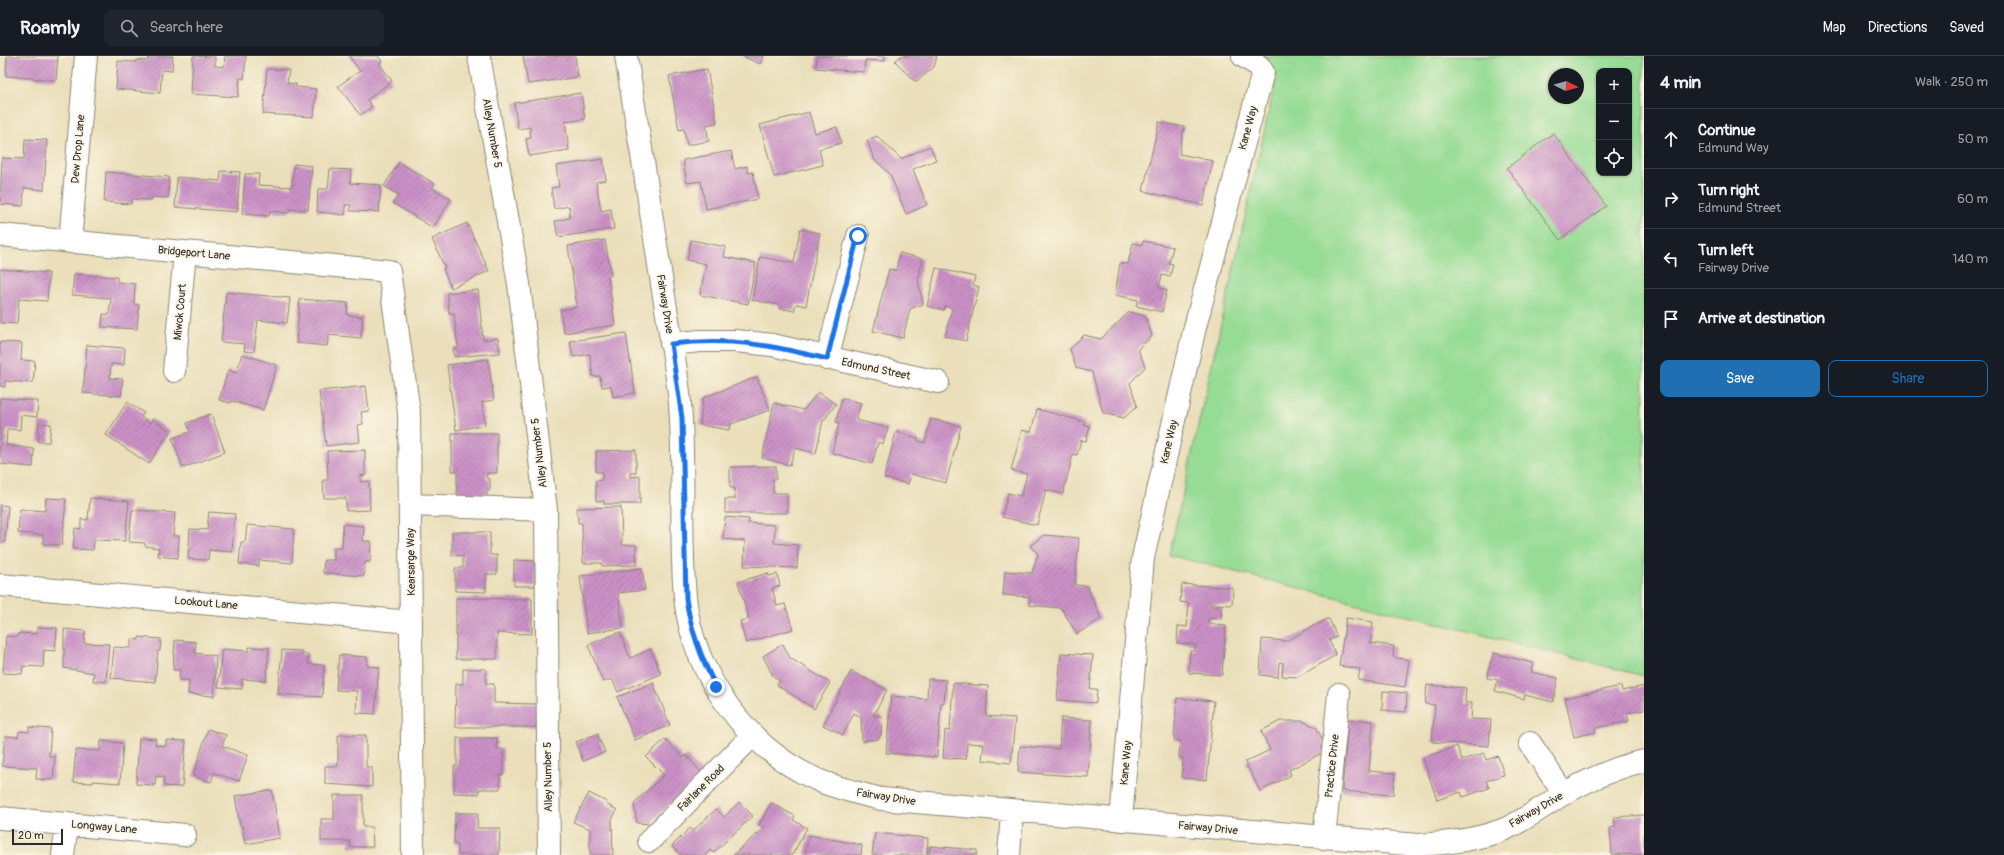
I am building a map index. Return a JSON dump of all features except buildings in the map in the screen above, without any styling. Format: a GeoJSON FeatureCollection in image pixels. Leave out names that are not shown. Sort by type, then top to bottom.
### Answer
{"type":"FeatureCollection","features":[{"type":"Feature","properties":{"kind":"street","name":"Dew Drop Lane"},"geometry":{"type":"LineString","coordinates":[[70,242],[86,56]]}},
{"type":"Feature","properties":{"kind":"street","name":"Alley Number 5"},"geometry":{"type":"LineString","coordinates":[[479,56],[519,284],[546,510],[549,855]]}},
{"type":"Feature","properties":{"kind":"street","name":"Fairway Drive"},"geometry":{"type":"LineString","coordinates":[[626,56],[682,418],[684,571],[686,599],[691,627],[701,658],[716,687],[732,710],[753,735],[771,751],[794,767],[820,781],[850,792],[882,799],[1324,838],[1418,845],[1454,843],[1483,845],[1505,828],[1534,814],[1564,794],[1598,776],[1628,764],[1644,761]]}},
{"type":"Feature","properties":{"kind":"street","name":"Kane Way"},"geometry":{"type":"LineString","coordinates":[[1121,820],[1143,558],[1195,327],[1263,72],[1259,66],[1243,56]]}},
{"type":"Feature","properties":{"kind":"street","name":"Bridgeport Lane"},"geometry":{"type":"LineString","coordinates":[[0,235],[389,271]]}},
{"type":"Feature","properties":{"kind":"street"},"geometry":{"type":"LineString","coordinates":[[827,359],[858,236]]}},
{"type":"Feature","properties":{"kind":"street","name":"Miwok Court"},"geometry":{"type":"LineString","coordinates":[[174,371],[185,252]]}},
{"type":"Feature","properties":{"kind":"street","name":"Kearsarge Way"},"geometry":{"type":"LineString","coordinates":[[389,271],[409,412],[413,855]]}},
{"type":"Feature","properties":{"kind":"street","name":"Edmund Street"},"geometry":{"type":"LineString","coordinates":[[671,344],[700,341],[736,341],[772,345],[827,359],[938,382]]}},
{"type":"Feature","properties":{"kind":"street"},"geometry":{"type":"LineString","coordinates":[[410,505],[546,510]]}},
{"type":"Feature","properties":{"kind":"street","name":"Lookout Lane"},"geometry":{"type":"LineString","coordinates":[[0,584],[411,622]]}},
{"type":"Feature","properties":{"kind":"street","name":"Practice Drive"},"geometry":{"type":"LineString","coordinates":[[1324,838],[1339,694]]}},
{"type":"Feature","properties":{"kind":"street","name":"Fairlane Road"},"geometry":{"type":"LineString","coordinates":[[649,841],[753,735]]}},
{"type":"Feature","properties":{"kind":"street"},"geometry":{"type":"LineString","coordinates":[[1530,743],[1564,794]]}},
{"type":"Feature","properties":{"kind":"street"},"geometry":{"type":"LineString","coordinates":[[1009,855],[1012,811]]}},
{"type":"Feature","properties":{"kind":"street","name":"Longway Lane"},"geometry":{"type":"LineString","coordinates":[[0,818],[185,835]]}},
{"type":"Feature","properties":{"kind":"street"},"geometry":{"type":"LineString","coordinates":[[63,855],[67,824]]}},
{"type":"Feature","properties":{"kind":"green space"},"geometry":{"type":"Polygon","coordinates":[[[1261,56],[1644,56],[1644,676],[1169,555],[1277,75],[1261,56]]]}},
{"type":"Feature","properties":{"kind":"route"},"geometry":{"type":"LineString","coordinates":[[716,687],[701,658],[691,627],[686,599],[684,571],[682,418],[671,344],[700,341],[736,341],[772,345],[827,359],[858,236]]}}]}
